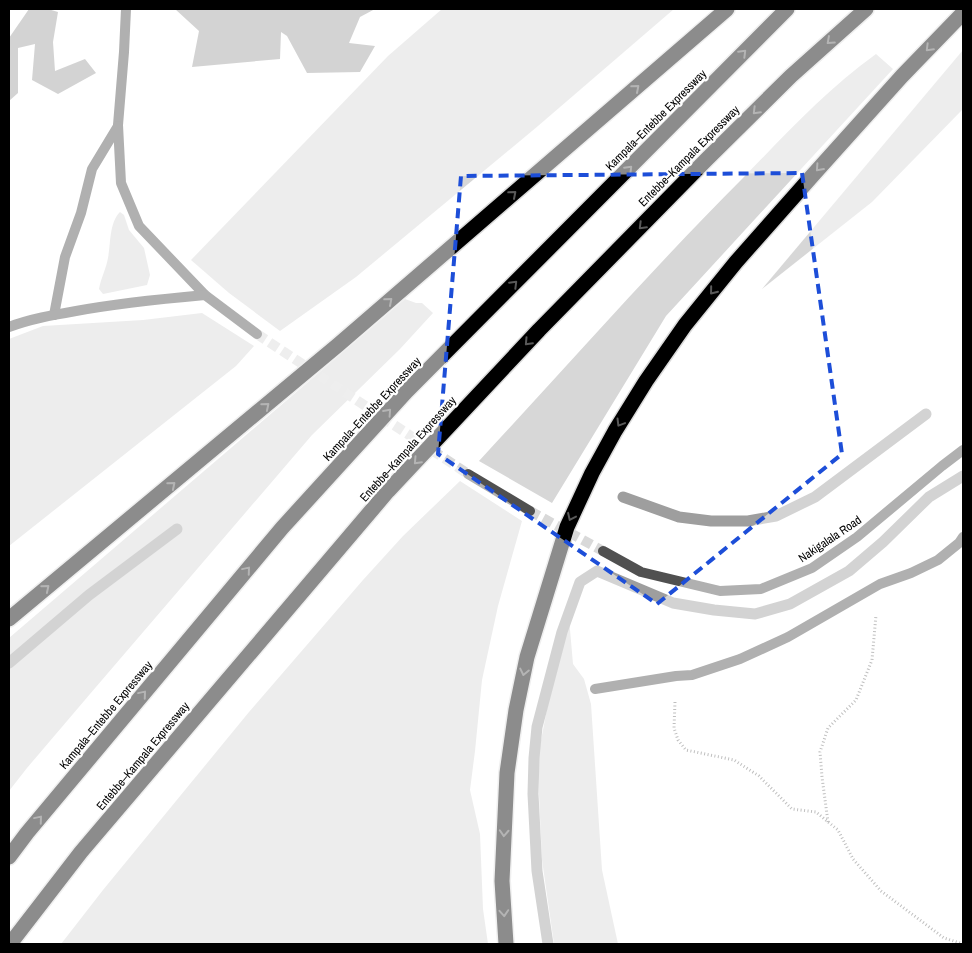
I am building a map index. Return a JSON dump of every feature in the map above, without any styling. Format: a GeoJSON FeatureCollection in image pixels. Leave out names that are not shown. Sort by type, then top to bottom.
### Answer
{"type":"FeatureCollection","features":[{"type":"Feature","properties":{"kind":"highway"},"geometry":{"type":"LineString","coordinates":[[9,620],[338,345],[727,9]]}},
{"type":"Feature","properties":{"kind":"highway","name":"Kampala–Entebbe Expressway"},"geometry":{"type":"LineString","coordinates":[[9,858],[27,833],[282,528],[406,392],[787,9]]}},
{"type":"Feature","properties":{"kind":"highway","name":"Entebbe–Kampala Expressway"},"geometry":{"type":"LineString","coordinates":[[10,944],[81,852],[388,491],[539,330],[699,168],[791,76],[866,9]]}},
{"type":"Feature","properties":{"kind":"highway"},"geometry":{"type":"LineString","coordinates":[[506,944],[502,871],[507,773],[516,710],[527,657],[567,527],[592,473],[646,381],[690,318],[736,262],[902,76],[963,13]]}},
{"type":"Feature","properties":{"kind":"street"},"geometry":{"type":"LineString","coordinates":[[126,9],[118,125],[121,183],[139,226],[205,295],[257,334]]}},
{"type":"Feature","properties":{"kind":"street"},"geometry":{"type":"LineString","coordinates":[[54,315],[65,257],[81,213],[92,169],[118,125]]}},
{"type":"Feature","properties":{"kind":"street"},"geometry":{"type":"LineString","coordinates":[[9,326],[54,315],[116,304],[205,295]]}},
{"type":"Feature","properties":{"kind":"street","name":"Nakigalala Road"},"geometry":{"type":"LineString","coordinates":[[604,551],[641,572],[720,590],[761,589],[820,563],[857,537],[963,450]]}},
{"type":"Feature","properties":{"kind":"street"},"geometry":{"type":"LineString","coordinates":[[468,474],[530,511]]}},
{"type":"Feature","properties":{"kind":"street"},"geometry":{"type":"LineString","coordinates":[[595,690],[676,676],[692,676],[740,659],[788,637],[880,584],[911,574],[938,560],[959,543],[963,537]]}},
{"type":"Feature","properties":{"kind":"path"},"geometry":{"type":"LineString","coordinates":[[828,822],[820,752],[828,728],[856,700],[872,660],[880,584]]}},
{"type":"Feature","properties":{"kind":"path"},"geometry":{"type":"LineString","coordinates":[[676,676],[674,728],[678,740],[686,750],[734,760],[758,776],[792,810],[816,812],[838,830],[853,859],[880,891],[944,938],[963,944]]}},
{"type":"Feature","properties":{"kind":"highlighted area"},"geometry":{"type":"Polygon","coordinates":[[[802,173],[842,454],[657,604],[438,454],[461,176],[802,173]]]}},
{"type":"Feature","properties":{"kind":"shaded area"},"geometry":{"type":"Polygon","coordinates":[[[29,9],[48,9],[58,12],[53,42],[55,71],[85,59],[96,73],[58,94],[32,80],[35,44],[18,48],[18,93],[9,101],[9,38],[29,9]]]}},
{"type":"Feature","properties":{"kind":"shaded area"},"geometry":{"type":"Polygon","coordinates":[[[175,9],[375,9],[360,17],[349,43],[375,46],[360,72],[307,73],[287,36],[281,32],[280,59],[192,67],[199,31],[175,9]]]}},
{"type":"Feature","properties":{"kind":"shaded area"},"geometry":{"type":"Polygon","coordinates":[[[442,9],[674,9],[538,126],[356,277],[280,331],[229,293],[191,260],[388,56],[442,9]]]}},
{"type":"Feature","properties":{"kind":"shaded area"},"geometry":{"type":"Polygon","coordinates":[[[963,50],[963,109],[872,202],[762,289],[963,50]]]}},
{"type":"Feature","properties":{"kind":"shaded area"},"geometry":{"type":"Polygon","coordinates":[[[876,54],[893,69],[666,316],[552,503],[479,461],[709,212],[806,113],[876,54]]]}},
{"type":"Feature","properties":{"kind":"shaded area"},"geometry":{"type":"Polygon","coordinates":[[[120,212],[124,215],[129,230],[144,248],[150,275],[147,285],[103,294],[99,289],[108,258],[112,227],[120,212]]]}},
{"type":"Feature","properties":{"kind":"shaded area"},"geometry":{"type":"Polygon","coordinates":[[[405,299],[422,303],[433,313],[400,349],[312,435],[9,791],[9,638],[405,299]]]}},
{"type":"Feature","properties":{"kind":"shaded area"},"geometry":{"type":"Polygon","coordinates":[[[202,313],[254,346],[236,366],[9,546],[9,339],[43,326],[143,320],[202,313]]]}},
{"type":"Feature","properties":{"kind":"shaded area"},"geometry":{"type":"Polygon","coordinates":[[[460,481],[522,521],[498,606],[482,680],[470,790],[480,834],[483,909],[488,944],[61,944],[249,712],[403,536],[460,481]]]}},
{"type":"Feature","properties":{"kind":"shaded area"},"geometry":{"type":"Polygon","coordinates":[[[569,618],[573,664],[584,679],[591,704],[602,870],[618,944],[554,944],[542,860],[539,751],[569,618]]]}},
{"type":"Feature","properties":{"kind":"waterway"},"geometry":{"type":"LineString","coordinates":[[623,497],[679,517],[711,521],[748,521],[776,516],[815,497],[926,414]]}},
{"type":"Feature","properties":{"kind":"waterway"},"geometry":{"type":"LineString","coordinates":[[548,944],[537,871],[533,794],[534,758],[537,727],[562,632],[580,582],[597,571],[673,603],[755,614],[790,604],[849,571],[883,542],[929,497],[963,476]]}},
{"type":"Feature","properties":{"kind":"waterway"},"geometry":{"type":"LineString","coordinates":[[9,663],[89,595],[177,529]]}},
{"type":"Feature","properties":{"kind":"tunnel"},"geometry":{"type":"LineString","coordinates":[[257,334],[468,474]]}},
{"type":"Feature","properties":{"kind":"tunnel"},"geometry":{"type":"LineString","coordinates":[[530,511],[603,551]]}}]}
